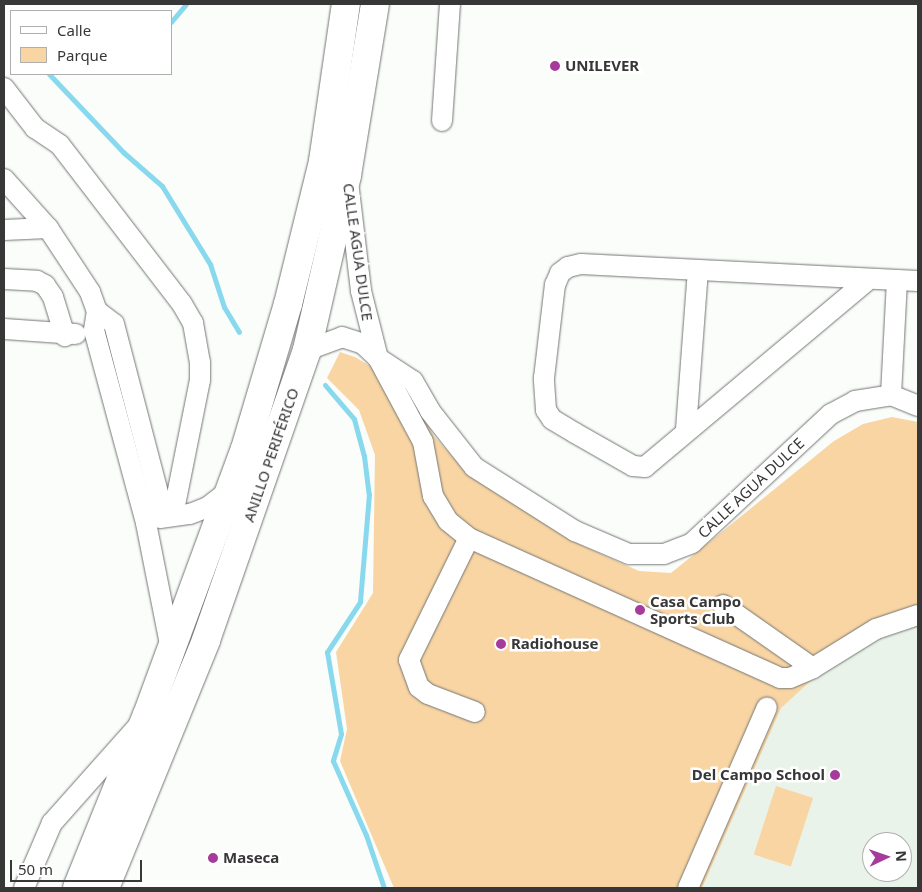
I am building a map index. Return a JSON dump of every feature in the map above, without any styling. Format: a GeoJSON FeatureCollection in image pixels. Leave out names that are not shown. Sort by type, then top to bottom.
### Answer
{"type":"FeatureCollection","features":[{"type":"Feature","properties":{"kind":"highway","name":"ANILLO PERIFÉRICO"},"geometry":{"type":"LineString","coordinates":[[77,888],[172,651],[232,488],[288,304],[323,161],[346,4]]}},
{"type":"Feature","properties":{"kind":"highway","name":"ANILLO PERIFÉRICO"},"geometry":{"type":"LineString","coordinates":[[105,888],[206,640],[307,350],[347,176],[375,4]]}},
{"type":"Feature","properties":{"kind":"street"},"geometry":{"type":"LineString","coordinates":[[442,121],[450,4]]}},
{"type":"Feature","properties":{"kind":"street"},"geometry":{"type":"LineString","coordinates":[[4,88],[34,128],[60,146],[182,304],[193,323],[200,362],[200,380],[161,518]]}},
{"type":"Feature","properties":{"kind":"street","name":"CALLE AGUA DULCE"},"geometry":{"type":"LineString","coordinates":[[347,176],[361,291],[378,358]]}},
{"type":"Feature","properties":{"kind":"street"},"geometry":{"type":"LineString","coordinates":[[4,179],[48,228],[90,292],[96,320]]}},
{"type":"Feature","properties":{"kind":"street"},"geometry":{"type":"LineString","coordinates":[[6,233],[48,228]]}},
{"type":"Feature","properties":{"kind":"street"},"geometry":{"type":"LineString","coordinates":[[869,279],[686,429],[659,458],[645,467],[634,466],[552,419],[546,410],[544,378],[556,284],[560,273],[568,267],[581,264],[918,281]]}},
{"type":"Feature","properties":{"kind":"street"},"geometry":{"type":"LineString","coordinates":[[686,429],[698,270]]}},
{"type":"Feature","properties":{"kind":"street"},"geometry":{"type":"LineString","coordinates":[[4,279],[37,281],[45,286],[53,296],[65,336]]}},
{"type":"Feature","properties":{"kind":"street"},"geometry":{"type":"LineString","coordinates":[[897,280],[891,395],[918,406]]}},
{"type":"Feature","properties":{"kind":"street"},"geometry":{"type":"LineString","coordinates":[[4,329],[65,336],[96,320],[114,324],[121,346],[161,518],[172,651]]}},
{"type":"Feature","properties":{"kind":"street","name":"CALLE AGUA DULCE"},"geometry":{"type":"LineString","coordinates":[[307,350],[328,340],[353,338],[378,358],[413,381],[430,411],[474,467],[575,532],[629,554],[664,554],[692,543],[831,414],[855,402],[891,395]]}},
{"type":"Feature","properties":{"kind":"street"},"geometry":{"type":"LineString","coordinates":[[378,358],[423,442],[433,496],[448,521],[469,538],[780,678],[790,678],[813,668],[876,628],[918,615]]}},
{"type":"Feature","properties":{"kind":"street"},"geometry":{"type":"LineString","coordinates":[[161,518],[190,514],[208,507],[232,488]]}},
{"type":"Feature","properties":{"kind":"street"},"geometry":{"type":"LineString","coordinates":[[469,538],[409,660],[419,687],[475,712]]}},
{"type":"Feature","properties":{"kind":"street"},"geometry":{"type":"LineString","coordinates":[[723,605],[813,668]]}},
{"type":"Feature","properties":{"kind":"street"},"geometry":{"type":"LineString","coordinates":[[688,888],[767,708]]}},
{"type":"Feature","properties":{"kind":"street"},"geometry":{"type":"LineString","coordinates":[[24,888],[52,823],[147,715]]}},
{"type":"Feature","properties":{"kind":"shaded area","name":"Del Campo School"},"geometry":{"type":"Polygon","coordinates":[[[918,627],[918,888],[702,888],[780,708],[814,678],[860,647],[900,628],[918,627]]]}},
{"type":"Feature","properties":{"kind":"green space","name":"Casa Campo Sports Club"},"geometry":{"type":"Polygon","coordinates":[[[340,352],[355,357],[403,386],[434,436],[470,476],[570,540],[639,571],[671,573],[834,441],[863,424],[892,417],[918,422],[918,627],[900,628],[860,647],[814,678],[781,708],[702,888],[394,888],[340,761],[347,729],[336,652],[373,593],[375,455],[359,410],[327,378],[340,352]]]}},
{"type":"Feature","properties":{"kind":"green space"},"geometry":{"type":"Polygon","coordinates":[[[776,786],[813,798],[791,867],[754,854],[776,786]]]}},
{"type":"Feature","properties":{"kind":"waterway"},"geometry":{"type":"LineString","coordinates":[[172,21],[186,4]]}},
{"type":"Feature","properties":{"kind":"waterway"},"geometry":{"type":"LineString","coordinates":[[50,75],[123,152],[162,186],[210,264],[224,307],[239,332]]}},
{"type":"Feature","properties":{"kind":"waterway"},"geometry":{"type":"LineString","coordinates":[[325,385],[354,419],[364,456],[369,494],[360,602],[327,652],[341,734],[333,761],[366,835],[384,888]]}},
{"type":"Feature","properties":{"kind":"place","name":"UNILEVER"},"geometry":{"type":"Point","coordinates":[555,66]}},
{"type":"Feature","properties":{"kind":"place","name":"Casa Campo Sports Club"},"geometry":{"type":"Point","coordinates":[640,610]}},
{"type":"Feature","properties":{"kind":"place","name":"Radiohouse"},"geometry":{"type":"Point","coordinates":[501,644]}},
{"type":"Feature","properties":{"kind":"place","name":"Del Campo School"},"geometry":{"type":"Point","coordinates":[835,775]}},
{"type":"Feature","properties":{"kind":"place","name":"Maseca"},"geometry":{"type":"Point","coordinates":[213,858]}}]}
